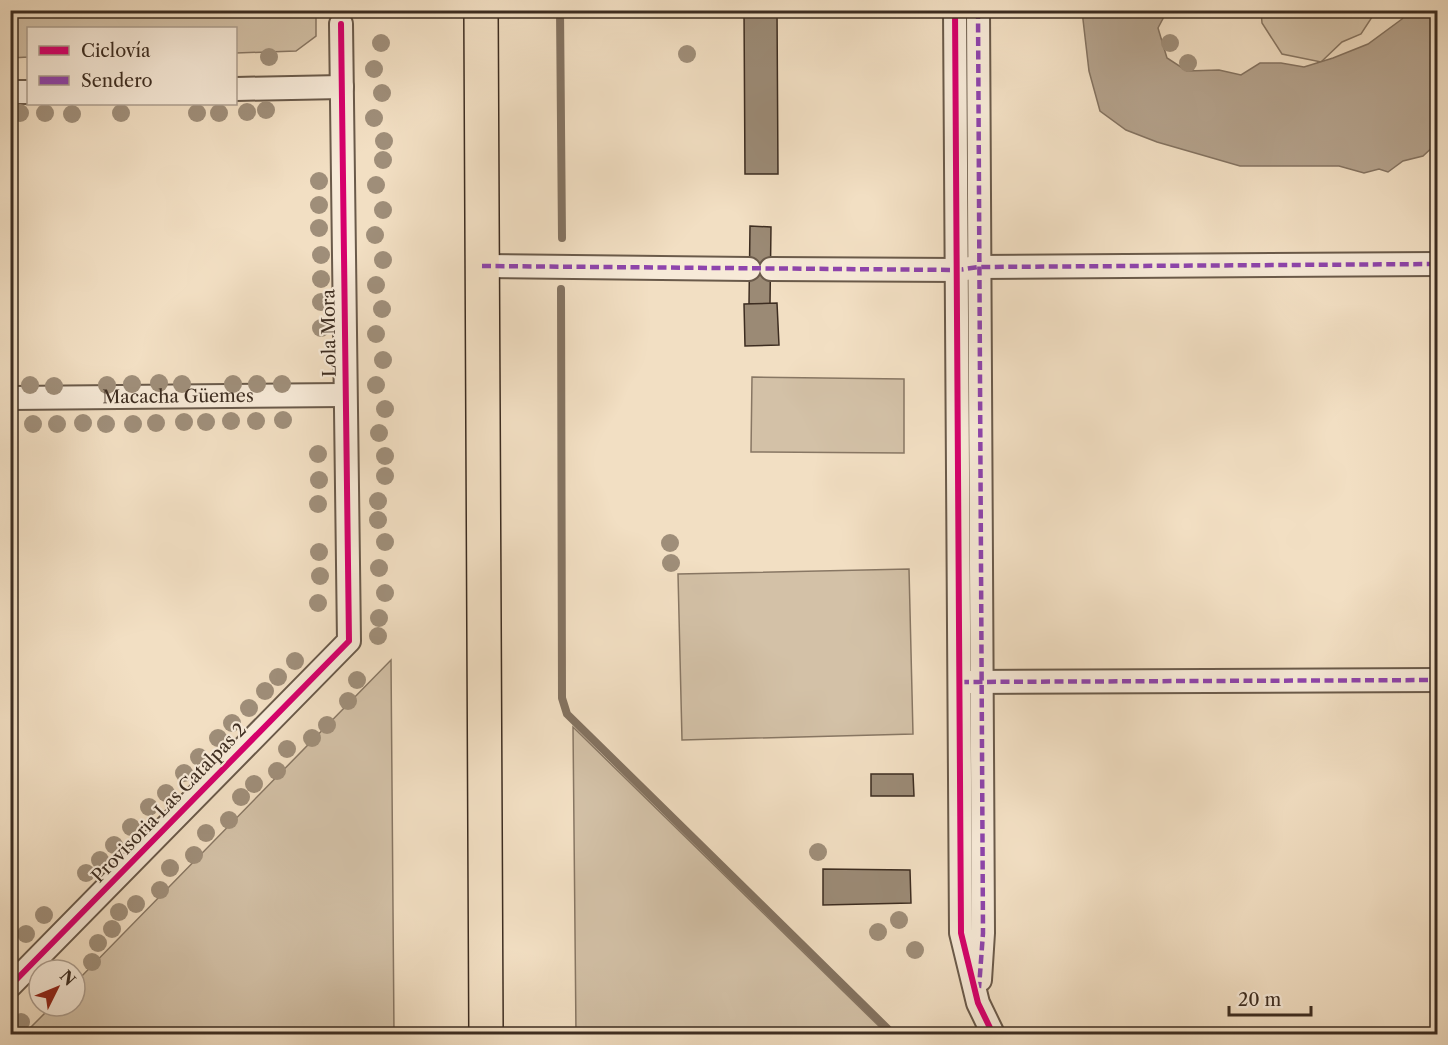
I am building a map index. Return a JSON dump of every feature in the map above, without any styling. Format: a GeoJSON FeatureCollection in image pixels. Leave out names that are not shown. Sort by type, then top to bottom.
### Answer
{"type":"FeatureCollection","features":[{"type":"Feature","properties":{"kind":"main road"},"geometry":{"type":"LineString","coordinates":[[481,10],[486,1035]]}},
{"type":"Feature","properties":{"kind":"street"},"geometry":{"type":"LineString","coordinates":[[955,10],[968,268],[971,682],[961,933],[978,1003],[993,1035]]}},
{"type":"Feature","properties":{"kind":"street"},"geometry":{"type":"LineString","coordinates":[[968,268],[978,10]]}},
{"type":"Feature","properties":{"kind":"street","name":"Lola Mora"},"geometry":{"type":"LineString","coordinates":[[341,24],[344,395],[349,641]]}},
{"type":"Feature","properties":{"kind":"street"},"geometry":{"type":"LineString","coordinates":[[237,89],[342,87]]}},
{"type":"Feature","properties":{"kind":"street"},"geometry":{"type":"LineString","coordinates":[[10,93],[27,92]]}},
{"type":"Feature","properties":{"kind":"street"},"geometry":{"type":"LineString","coordinates":[[482,266],[760,269],[1437,264]]}},
{"type":"Feature","properties":{"kind":"street","name":"Macacha Güemes"},"geometry":{"type":"LineString","coordinates":[[10,398],[344,395]]}},
{"type":"Feature","properties":{"kind":"street","name":"Provisoria Las Catalpas 2"},"geometry":{"type":"LineString","coordinates":[[10,986],[349,641]]}},
{"type":"Feature","properties":{"kind":"street"},"geometry":{"type":"LineString","coordinates":[[971,682],[1437,680]]}},
{"type":"Feature","properties":{"kind":"shaded area"},"geometry":{"type":"Polygon","coordinates":[[[1261,10],[1376,11],[1361,34],[1342,42],[1321,62],[1282,54],[1262,23],[1261,10]]]}},
{"type":"Feature","properties":{"kind":"shaded area"},"geometry":{"type":"Polygon","coordinates":[[[10,11],[316,11],[316,36],[296,51],[237,53],[237,27],[27,27],[27,57],[11,58],[10,11]]]}},
{"type":"Feature","properties":{"kind":"shaded area"},"geometry":{"type":"Polygon","coordinates":[[[1082,11],[1167,11],[1158,28],[1167,58],[1187,71],[1219,70],[1241,75],[1260,63],[1281,63],[1304,67],[1333,58],[1368,44],[1402,19],[1408,11],[1437,11],[1437,143],[1423,156],[1403,161],[1388,172],[1379,169],[1364,173],[1339,166],[1240,166],[1157,142],[1126,130],[1100,111],[1089,71],[1082,11]]]}},
{"type":"Feature","properties":{"kind":"shaded area"},"geometry":{"type":"Polygon","coordinates":[[[752,377],[904,379],[904,453],[751,452],[752,377]]]}},
{"type":"Feature","properties":{"kind":"shaded area"},"geometry":{"type":"Polygon","coordinates":[[[909,569],[913,734],[682,740],[678,574],[909,569]]]}},
{"type":"Feature","properties":{"kind":"shaded area"},"geometry":{"type":"Polygon","coordinates":[[[391,660],[394,1034],[24,1034],[40,1018],[87,1018],[87,971],[391,660]]]}},
{"type":"Feature","properties":{"kind":"shaded area"},"geometry":{"type":"Polygon","coordinates":[[[573,727],[887,1034],[576,1034],[573,727]]]}},
{"type":"Feature","properties":{"kind":"building"},"geometry":{"type":"Polygon","coordinates":[[[744,10],[777,10],[778,174],[745,174],[744,10]]]}},
{"type":"Feature","properties":{"kind":"building"},"geometry":{"type":"Polygon","coordinates":[[[750,226],[771,227],[770,304],[749,304],[750,226]]]}},
{"type":"Feature","properties":{"kind":"building"},"geometry":{"type":"Polygon","coordinates":[[[777,303],[779,345],[745,346],[744,304],[777,303]]]}},
{"type":"Feature","properties":{"kind":"building"},"geometry":{"type":"Polygon","coordinates":[[[871,774],[913,774],[914,796],[871,796],[871,774]]]}},
{"type":"Feature","properties":{"kind":"building"},"geometry":{"type":"Polygon","coordinates":[[[823,869],[910,870],[911,903],[823,905],[823,869]]]}},
{"type":"Feature","properties":{"kind":"waterway"},"geometry":{"type":"LineString","coordinates":[[560,10],[562,238]]}},
{"type":"Feature","properties":{"kind":"waterway"},"geometry":{"type":"LineString","coordinates":[[561,289],[562,698],[567,714],[893,1034]]}},
{"type":"Feature","properties":{"kind":"marked path"},"geometry":{"type":"LineString","coordinates":[[978,10],[983,933],[979,988]]}},
{"type":"Feature","properties":{"kind":"marked path"},"geometry":{"type":"LineString","coordinates":[[482,266],[958,270],[978,267],[1438,264]]}},
{"type":"Feature","properties":{"kind":"marked path"},"geometry":{"type":"LineString","coordinates":[[960,682],[1438,680]]}},
{"type":"Feature","properties":{"kind":"cycle path"},"geometry":{"type":"LineString","coordinates":[[955,10],[961,933],[978,1003],[993,1034]]}},
{"type":"Feature","properties":{"kind":"cycle path"},"geometry":{"type":"LineString","coordinates":[[10,986],[349,641],[341,24]]}}]}
